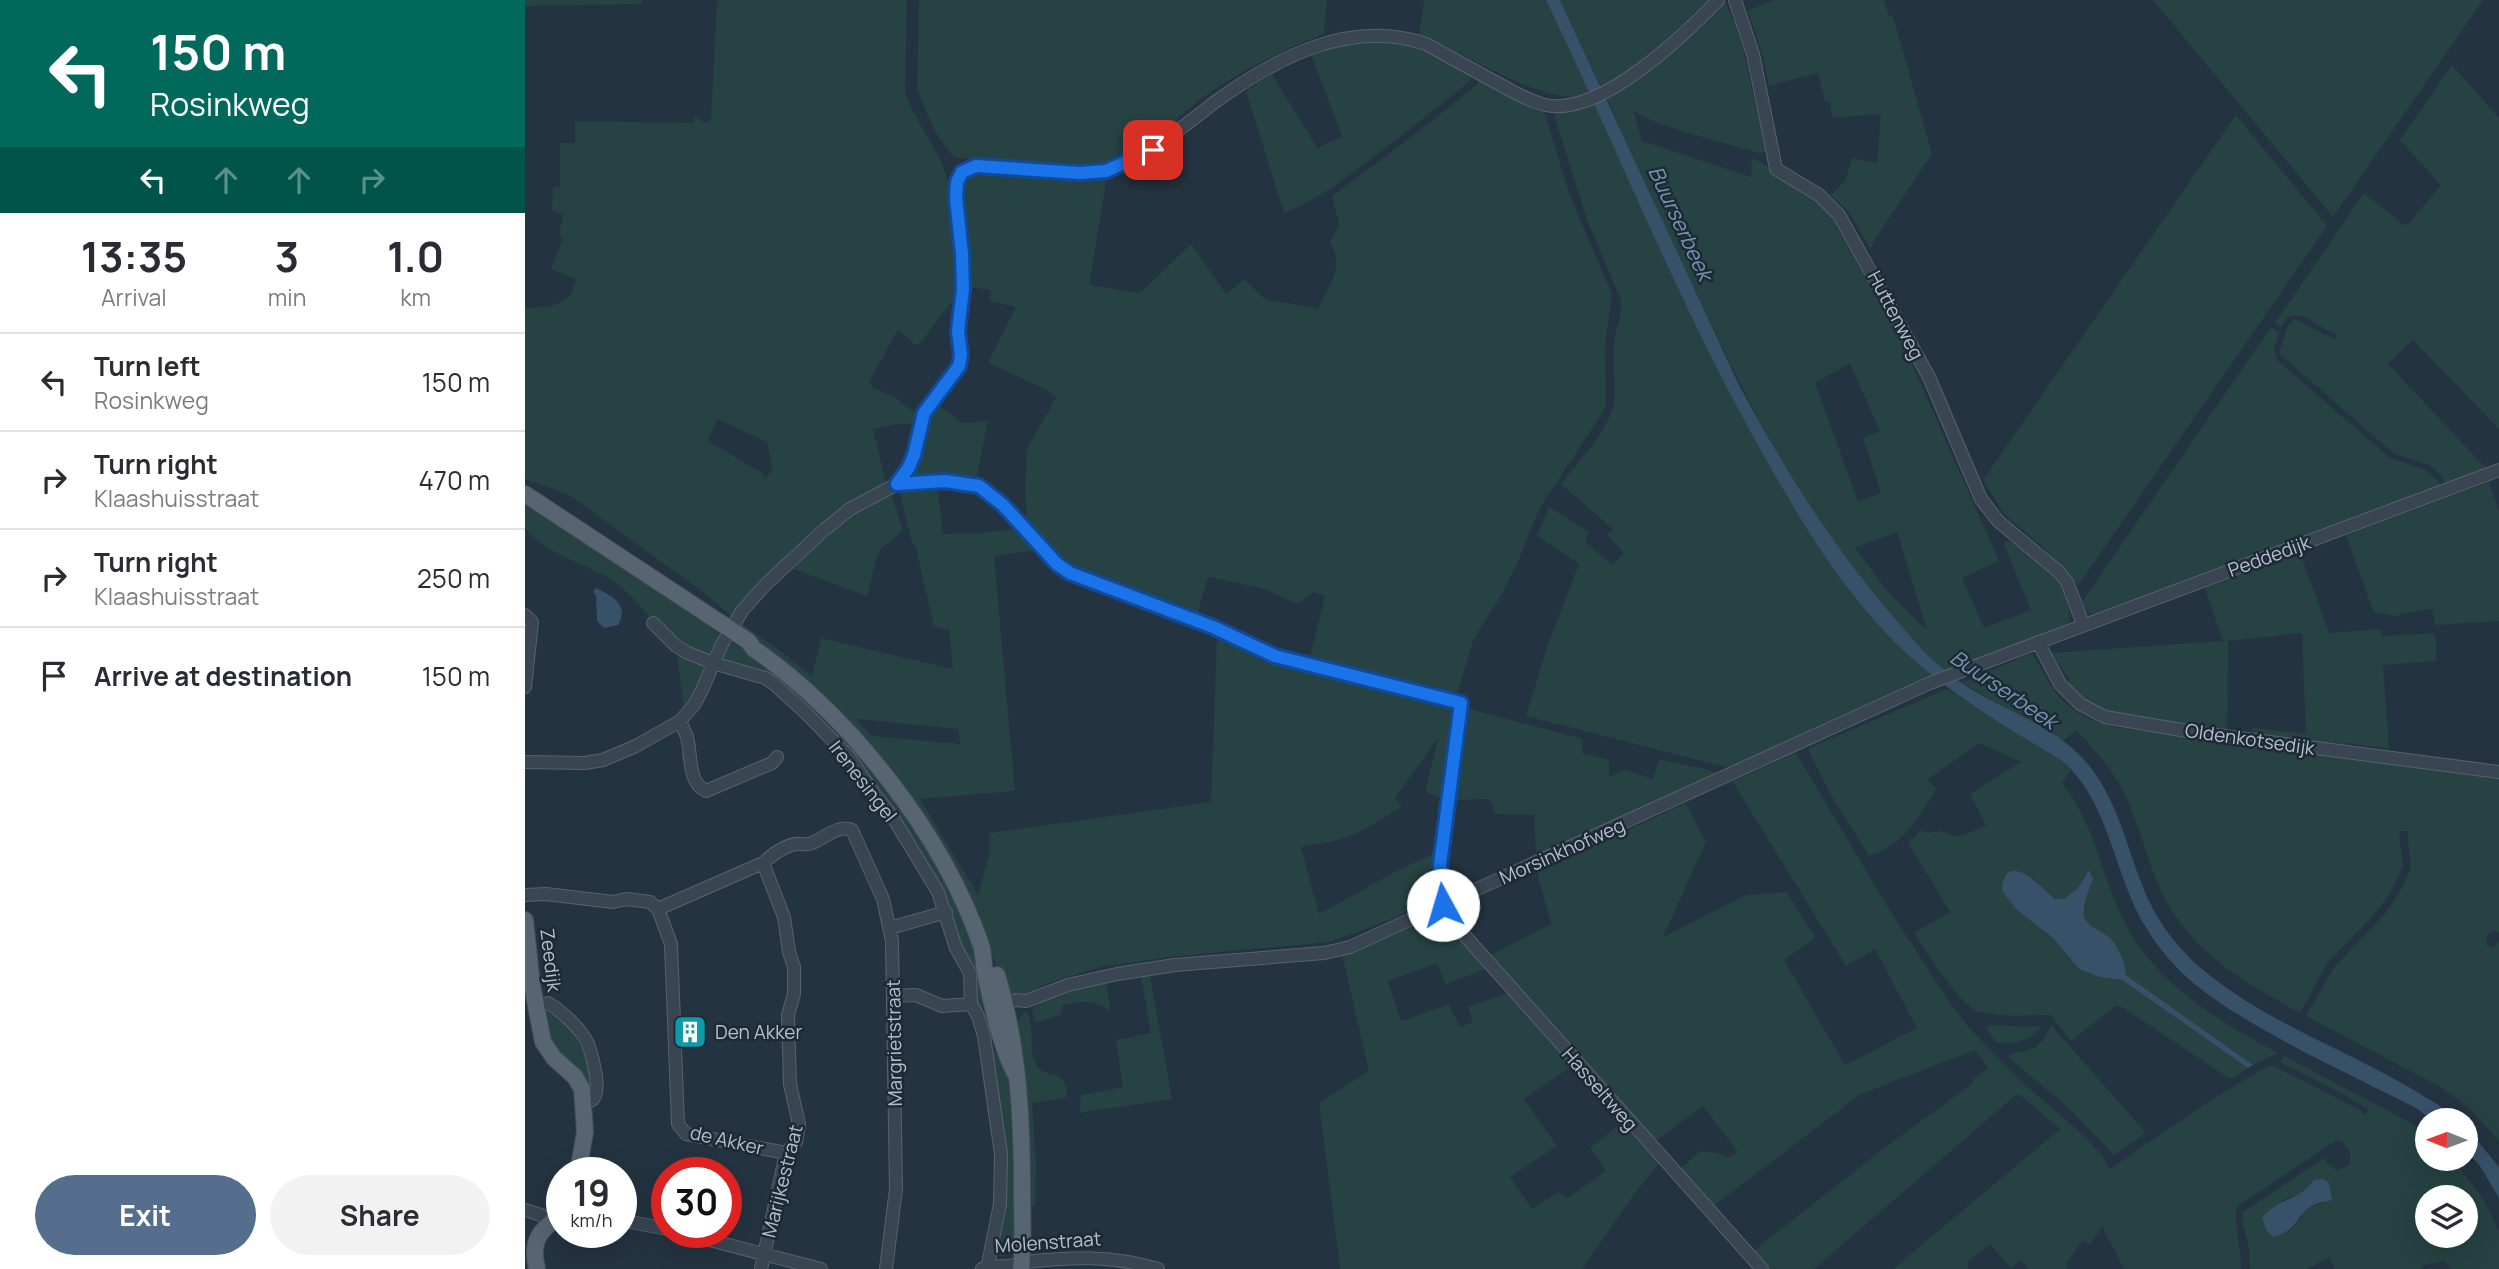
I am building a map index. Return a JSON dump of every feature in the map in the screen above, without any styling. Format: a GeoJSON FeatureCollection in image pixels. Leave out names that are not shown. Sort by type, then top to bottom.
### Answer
{"type":"FeatureCollection","features":[{"type":"Feature","properties":{"kind":"main road"},"geometry":{"type":"LineString","coordinates":[[525,494],[701,612],[714,617],[729,632],[748,641],[754,649],[811,694],[860,745],[904,801],[934,848],[965,906],[982,948],[985,970],[1003,1008],[1007,1059],[1015,1073],[1022,1129],[1022,1212],[1017,1267]]}},
{"type":"Feature","properties":{"kind":"main road","name":"Zeedijk"},"geometry":{"type":"LineString","coordinates":[[525,920],[529,986],[543,1042],[547,1050],[575,1077],[582,1089],[585,1132],[581,1157]]}},
{"type":"Feature","properties":{"kind":"main road"},"geometry":{"type":"LineString","coordinates":[[537,1269],[536,1242],[546,1227]]}},
{"type":"Feature","properties":{"kind":"street"},"geometry":{"type":"LineString","coordinates":[[897,484],[914,455],[924,413],[959,366],[961,355],[958,331],[963,278],[956,198],[957,182],[962,172],[976,166],[1080,173],[1106,171],[1153,150],[1243,83],[1317,45],[1370,34],[1411,39],[1426,44],[1527,99],[1546,105],[1573,105],[1615,87],[1637,74],[1718,0]]}},
{"type":"Feature","properties":{"kind":"street","name":"Huttenweg"},"geometry":{"type":"LineString","coordinates":[[1735,0],[1753,54],[1776,169],[1818,195],[1839,215],[1929,377],[1981,499],[1999,521],[2059,572],[2067,582],[2083,624]]}},
{"type":"Feature","properties":{"kind":"street","name":"Peddedijk"},"geometry":{"type":"LineString","coordinates":[[2038,642],[2499,470]]}},
{"type":"Feature","properties":{"kind":"street"},"geometry":{"type":"LineString","coordinates":[[525,762],[603,760],[627,751],[680,721],[698,697],[713,663],[742,611],[764,586],[850,509],[897,484],[945,481],[979,486],[1003,505],[1057,564],[1070,573],[1213,627],[1275,656],[1461,703],[1440,864],[1443,905]]}},
{"type":"Feature","properties":{"kind":"street"},"geometry":{"type":"LineString","coordinates":[[525,615],[532,622],[525,685]]}},
{"type":"Feature","properties":{"kind":"street","name":"Irenesingel"},"geometry":{"type":"LineString","coordinates":[[653,623],[676,646],[713,663],[773,682],[850,758],[892,816],[938,892],[956,948],[970,973],[971,1004],[978,1016],[984,1037],[1001,1154],[1000,1204],[985,1268]]}},
{"type":"Feature","properties":{"kind":"street","name":"Morsinkhofweg"},"geometry":{"type":"LineString","coordinates":[[1003,1008],[1067,985],[1117,974],[1175,965],[1332,952],[1350,947],[1934,682],[2038,642]]}},
{"type":"Feature","properties":{"kind":"street","name":"Oldenkotsedijk"},"geometry":{"type":"LineString","coordinates":[[2038,642],[2060,684],[2080,704],[2105,717],[2193,732],[2499,772]]}},
{"type":"Feature","properties":{"kind":"street"},"geometry":{"type":"LineString","coordinates":[[680,721],[687,737],[694,780],[698,787],[706,791],[772,763],[777,757]]}},
{"type":"Feature","properties":{"kind":"street","name":"Margrietstraat"},"geometry":{"type":"LineString","coordinates":[[762,863],[774,853],[793,844],[811,844],[839,829],[848,828],[855,834],[883,900],[890,928],[897,1189],[886,1269]]}},
{"type":"Feature","properties":{"kind":"street"},"geometry":{"type":"LineString","coordinates":[[525,895],[546,894],[613,902],[626,899],[650,902],[658,909],[762,863]]}},
{"type":"Feature","properties":{"kind":"street","name":"Marijkestraat"},"geometry":{"type":"LineString","coordinates":[[761,1269],[786,1153],[796,1142],[799,1124],[790,1084],[789,1056],[788,1015],[795,994],[794,967],[784,917],[762,863]]}},
{"type":"Feature","properties":{"kind":"street","name":"Hasseltweg"},"geometry":{"type":"LineString","coordinates":[[1443,905],[1449,918],[1762,1269]]}},
{"type":"Feature","properties":{"kind":"street","name":"de Akker"},"geometry":{"type":"LineString","coordinates":[[658,909],[671,944],[678,1124],[686,1134],[786,1153]]}},
{"type":"Feature","properties":{"kind":"street"},"geometry":{"type":"LineString","coordinates":[[890,928],[946,912]]}},
{"type":"Feature","properties":{"kind":"street"},"geometry":{"type":"LineString","coordinates":[[893,996],[916,995],[942,1006],[971,1004]]}},
{"type":"Feature","properties":{"kind":"street","name":"Zeedijk"},"geometry":{"type":"LineString","coordinates":[[536,1006],[548,1003],[557,1008],[587,1043],[596,1072],[597,1093],[593,1100],[583,1104]]}},
{"type":"Feature","properties":{"kind":"street"},"geometry":{"type":"LineString","coordinates":[[525,1210],[546,1216]]}},
{"type":"Feature","properties":{"kind":"street"},"geometry":{"type":"LineString","coordinates":[[738,1248],[794,1266],[821,1269]]}},
{"type":"Feature","properties":{"kind":"street","name":"Molenstraat"},"geometry":{"type":"LineString","coordinates":[[985,1268],[1099,1257],[1157,1269]]}},
{"type":"Feature","properties":{"kind":"green space"},"geometry":{"type":"Polygon","coordinates":[[[525,0],[642,0],[642,4],[525,6],[525,0]]]}},
{"type":"Feature","properties":{"kind":"green space"},"geometry":{"type":"Polygon","coordinates":[[[717,0],[907,0],[905,92],[913,112],[941,160],[949,185],[960,299],[949,305],[919,345],[914,344],[898,329],[870,381],[872,387],[894,397],[920,416],[918,424],[897,424],[873,429],[887,487],[840,515],[800,544],[733,618],[707,595],[569,495],[525,479],[525,308],[551,306],[564,301],[573,289],[576,279],[551,269],[563,238],[559,236],[563,214],[552,210],[553,187],[560,186],[560,143],[575,143],[575,121],[693,123],[695,116],[705,123],[711,119],[717,0]],[[717,419],[708,441],[761,472],[765,478],[773,470],[767,442],[717,419]]]}},
{"type":"Feature","properties":{"kind":"green space"},"geometry":{"type":"Polygon","coordinates":[[[919,0],[1327,0],[1324,34],[1277,54],[1228,81],[1201,99],[1150,142],[1127,156],[1100,164],[1064,166],[970,159],[955,157],[950,153],[934,130],[917,89],[919,0]]]}},
{"type":"Feature","properties":{"kind":"green space"},"geometry":{"type":"Polygon","coordinates":[[[1424,0],[1546,0],[1591,94],[1575,97],[1556,95],[1534,88],[1489,69],[1434,40],[1419,36],[1424,0]]]}},
{"type":"Feature","properties":{"kind":"green space"},"geometry":{"type":"Polygon","coordinates":[[[1560,0],[1708,0],[1637,67],[1602,89],[1560,0]]]}},
{"type":"Feature","properties":{"kind":"green space"},"geometry":{"type":"Polygon","coordinates":[[[1773,0],[1884,0],[1889,16],[1893,16],[1932,154],[1871,249],[1848,211],[1830,195],[1845,181],[1852,158],[1877,163],[1881,114],[1832,118],[1830,102],[1825,101],[1818,73],[1769,86],[1763,56],[1748,11],[1773,0]]]}},
{"type":"Feature","properties":{"kind":"green space"},"geometry":{"type":"Polygon","coordinates":[[[2153,0],[2483,0],[2333,217],[2153,0]]]}},
{"type":"Feature","properties":{"kind":"green space"},"geometry":{"type":"Polygon","coordinates":[[[1727,1],[1742,45],[1766,152],[1759,153],[1673,128],[1633,110],[1642,141],[1751,177],[1752,159],[1759,161],[1821,205],[1831,216],[1907,353],[1999,561],[1962,578],[1984,628],[2031,610],[2004,545],[2004,542],[2009,541],[2032,555],[2053,574],[2066,597],[2069,623],[1949,672],[1915,643],[1829,535],[1779,456],[1715,332],[1606,97],[1727,1]],[[1850,364],[1815,382],[1858,502],[1881,493],[1863,438],[1880,431],[1850,364]],[[1897,532],[1855,548],[1889,593],[1927,630],[1897,532]]]}},
{"type":"Feature","properties":{"kind":"green space"},"geometry":{"type":"Polygon","coordinates":[[[1353,40],[1406,44],[1430,53],[1472,76],[1459,90],[1346,178],[1310,201],[1284,213],[1246,91],[1272,74],[1317,148],[1342,136],[1311,54],[1353,40]]]}},
{"type":"Feature","properties":{"kind":"green space"},"geometry":{"type":"Polygon","coordinates":[[[2452,65],[2499,118],[2499,429],[2413,340],[2388,364],[2487,469],[2447,484],[2429,465],[2393,453],[2279,353],[2288,325],[2295,319],[2336,339],[2337,334],[2300,316],[2287,319],[2281,327],[2275,323],[2364,193],[2407,225],[2441,185],[2400,140],[2452,65]]]}},
{"type":"Feature","properties":{"kind":"green space"},"geometry":{"type":"Polygon","coordinates":[[[1479,80],[1545,114],[1570,196],[1612,294],[1605,345],[1606,403],[1603,412],[1539,509],[1501,596],[1474,638],[1457,694],[1309,661],[1325,596],[1314,592],[1298,604],[1261,588],[1208,577],[1196,619],[1097,582],[1057,559],[1027,525],[1025,489],[1027,449],[1056,398],[1049,391],[988,363],[1016,307],[990,301],[991,290],[967,287],[959,194],[964,177],[970,172],[1044,177],[1107,176],[1089,285],[1140,293],[1191,244],[1226,294],[1245,279],[1268,300],[1318,308],[1336,268],[1330,242],[1339,224],[1332,196],[1476,86],[1479,80]]]}},
{"type":"Feature","properties":{"kind":"green space"},"geometry":{"type":"Polygon","coordinates":[[[1594,101],[1719,372],[1786,494],[1851,593],[1882,629],[1935,678],[1815,728],[1733,769],[1526,716],[1547,647],[1579,564],[1537,536],[1549,507],[1589,532],[1585,542],[1613,565],[1624,553],[1607,535],[1613,529],[1561,484],[1600,434],[1614,402],[1614,342],[1621,300],[1587,220],[1554,115],[1562,109],[1594,101]]]}},
{"type":"Feature","properties":{"kind":"green space"},"geometry":{"type":"Polygon","coordinates":[[[2236,115],[2327,226],[2080,583],[2076,584],[2041,545],[2004,514],[1983,480],[2236,115]]]}},
{"type":"Feature","properties":{"kind":"green space"},"geometry":{"type":"Polygon","coordinates":[[[2271,327],[2279,333],[2274,350],[2277,360],[2390,458],[2426,470],[2442,485],[2093,614],[2087,612],[2082,602],[2271,327]]]}},
{"type":"Feature","properties":{"kind":"green space"},"geometry":{"type":"Polygon","coordinates":[[[936,403],[963,423],[988,421],[976,481],[905,481],[936,403]]]}},
{"type":"Feature","properties":{"kind":"green space"},"geometry":{"type":"Polygon","coordinates":[[[2489,482],[2499,511],[2499,621],[2435,625],[2432,609],[2398,616],[2374,613],[2346,535],[2489,482]]]}},
{"type":"Feature","properties":{"kind":"green space"},"geometry":{"type":"Polygon","coordinates":[[[937,485],[943,534],[1020,529],[1037,550],[994,556],[1015,791],[920,799],[978,895],[989,854],[989,833],[1211,802],[1217,635],[1456,708],[1444,799],[1425,792],[1438,738],[1395,798],[1402,807],[1349,836],[1301,847],[1319,914],[1439,851],[1438,894],[1428,903],[1329,942],[1105,966],[1045,984],[1025,996],[1010,993],[1002,981],[987,940],[909,798],[741,632],[740,623],[812,676],[821,638],[953,669],[949,630],[934,626],[899,490],[937,485]],[[856,719],[872,736],[960,744],[958,729],[856,719]]]}},
{"type":"Feature","properties":{"kind":"green space"},"geometry":{"type":"Polygon","coordinates":[[[891,494],[903,530],[881,549],[867,596],[791,568],[841,522],[891,494]]]}},
{"type":"Feature","properties":{"kind":"green space"},"geometry":{"type":"Polygon","coordinates":[[[525,503],[718,632],[719,639],[710,658],[668,633],[613,581],[534,538],[525,529],[525,503]]]}},
{"type":"Feature","properties":{"kind":"green space"},"geometry":{"type":"Polygon","coordinates":[[[2300,553],[2329,633],[2381,629],[2382,636],[2435,633],[2437,661],[2383,665],[2389,749],[2251,735],[2252,728],[2306,734],[2302,633],[2228,641],[2227,732],[2113,716],[2092,708],[2069,687],[2069,679],[2051,653],[2223,641],[2205,588],[2300,553]]]}},
{"type":"Feature","properties":{"kind":"green space"},"geometry":{"type":"Polygon","coordinates":[[[728,644],[736,644],[807,698],[879,776],[934,858],[973,936],[984,1000],[982,1012],[974,1003],[973,975],[893,812],[782,685],[722,661],[728,644]]]}},
{"type":"Feature","properties":{"kind":"green space"},"geometry":{"type":"Polygon","coordinates":[[[2033,654],[2048,682],[2064,702],[2084,716],[2115,727],[2499,779],[2499,932],[2493,931],[2488,935],[2486,945],[2493,948],[2499,941],[2499,1141],[2478,1118],[2478,1108],[2469,1108],[2437,1085],[2306,1016],[2335,966],[2385,914],[2404,885],[2411,867],[2407,831],[2399,831],[2403,866],[2391,892],[2373,916],[2328,962],[2300,1013],[2231,971],[2186,931],[2159,887],[2122,789],[2105,762],[2076,730],[2063,741],[1962,683],[2033,654]]]}},
{"type":"Feature","properties":{"kind":"green space"},"geometry":{"type":"Polygon","coordinates":[[[679,655],[707,668],[684,708],[677,658],[679,655]]]}},
{"type":"Feature","properties":{"kind":"green space"},"geometry":{"type":"Polygon","coordinates":[[[1947,689],[2061,760],[2071,770],[2062,783],[2087,826],[2116,904],[2145,953],[2183,993],[2205,1010],[2278,1053],[2253,1065],[2126,975],[2116,946],[2088,924],[2085,918],[2085,898],[2090,887],[2089,870],[2078,888],[2064,899],[2056,899],[2032,877],[2043,932],[2054,939],[2079,969],[2122,980],[2248,1068],[2230,1079],[2122,1007],[2116,1006],[2071,1041],[2051,1015],[1988,1014],[1972,1008],[1963,1000],[1914,933],[1950,912],[1908,843],[1921,830],[1926,833],[1940,831],[1958,837],[1986,826],[1970,794],[2021,762],[1979,743],[1927,780],[1936,789],[1916,821],[1892,845],[1869,856],[1828,790],[1809,752],[1809,748],[1947,689]]]}},
{"type":"Feature","properties":{"kind":"green space"},"geometry":{"type":"Polygon","coordinates":[[[1466,708],[1583,739],[1582,753],[1609,760],[1609,777],[1625,770],[1653,779],[1659,759],[1721,775],[1513,869],[1536,853],[1534,815],[1495,814],[1492,802],[1487,799],[1454,800],[1466,708]]]}},
{"type":"Feature","properties":{"kind":"green space"},"geometry":{"type":"Polygon","coordinates":[[[1796,753],[1887,906],[1950,1003],[1969,1028],[2023,1083],[2081,1133],[2101,1154],[2110,1169],[2205,1104],[2272,1065],[2365,1115],[2369,1110],[2280,1062],[2284,1056],[2415,1126],[2415,1171],[2462,1171],[2473,1185],[2415,1185],[2415,1248],[2478,1248],[2478,1192],[2499,1231],[2499,1269],[2450,1269],[2445,1261],[2425,1265],[2420,1269],[2334,1269],[2329,1257],[2307,1269],[2250,1269],[2243,1212],[2324,1158],[2336,1170],[2350,1165],[2350,1152],[2342,1141],[2337,1140],[2238,1206],[2236,1218],[2241,1269],[2124,1269],[2102,1227],[2090,1244],[2082,1241],[2066,1264],[2068,1269],[2029,1269],[2021,1260],[2011,1268],[1990,1244],[1967,1263],[1969,1269],[1893,1269],[2060,1129],[2020,1095],[2016,1095],[1814,1269],[1767,1269],[1752,1252],[1883,1149],[1973,1083],[1973,1079],[1988,1068],[1975,1050],[1861,1094],[1712,1207],[1679,1170],[1700,1151],[1719,1153],[1726,1158],[1738,1152],[1703,1106],[1654,1142],[1490,955],[1551,924],[1537,873],[1686,803],[1706,842],[1663,937],[1746,895],[1787,892],[1815,938],[1784,960],[1845,1065],[1917,1028],[1875,949],[1846,966],[1733,781],[1796,753]],[[2314,1180],[2300,1193],[2282,1200],[2289,1232],[2309,1208],[2324,1202],[2314,1180]]]}},
{"type":"Feature","properties":{"kind":"green space"},"geometry":{"type":"Polygon","coordinates":[[[1438,917],[1486,969],[1446,984],[1437,963],[1388,981],[1401,1021],[1449,1004],[1460,1027],[1473,1022],[1468,1007],[1508,993],[1572,1066],[1524,1099],[1557,1146],[1510,1177],[1532,1209],[1559,1192],[1566,1199],[1606,1171],[1590,1148],[1621,1123],[1659,1164],[1635,1193],[1582,1269],[1340,1269],[1319,1103],[1369,1071],[1342,954],[1438,917]]]}},
{"type":"Feature","properties":{"kind":"green space"},"geometry":{"type":"Polygon","coordinates":[[[1150,975],[1172,1099],[1079,1113],[1081,1095],[1123,1087],[1116,1040],[1151,1033],[1141,976],[1150,975]]]}},
{"type":"Feature","properties":{"kind":"green space"},"geometry":{"type":"Polygon","coordinates":[[[1106,981],[1111,1012],[1094,1003],[1076,1003],[1063,1005],[1061,1015],[1034,1021],[1032,1008],[1047,999],[1106,981]]]}},
{"type":"Feature","properties":{"kind":"green space"},"geometry":{"type":"Polygon","coordinates":[[[543,1010],[563,1021],[579,1043],[589,1072],[587,1088],[549,1047],[543,1010]]]}},
{"type":"Feature","properties":{"kind":"green space"},"geometry":{"type":"Polygon","coordinates":[[[1024,1012],[1030,1020],[1032,1052],[1036,1064],[1040,1069],[1064,1081],[1067,1097],[1032,1103],[1036,1163],[1035,1206],[1027,1206],[1018,1021],[1024,1012]]]}},
{"type":"Feature","properties":{"kind":"green space"},"geometry":{"type":"Polygon","coordinates":[[[1988,1025],[2041,1027],[2033,1036],[2022,1041],[1997,1043],[1987,1030],[1988,1025]]]}},
{"type":"Feature","properties":{"kind":"green space"},"geometry":{"type":"Polygon","coordinates":[[[2051,1025],[2146,1133],[2114,1155],[2071,1110],[2009,1058],[2008,1055],[2039,1045],[2051,1025]]]}},
{"type":"Feature","properties":{"kind":"green space"},"geometry":{"type":"Polygon","coordinates":[[[998,1030],[1013,1098],[1016,1231],[1013,1245],[1004,1256],[994,1256],[1003,1228],[1000,1224],[992,1053],[999,1052],[996,1034],[989,1035],[988,1031],[998,1030]]]}},
{"type":"Feature","properties":{"kind":"water"},"geometry":{"type":"Polygon","coordinates":[[[1546,0],[1560,0],[1739,385],[1809,504],[1870,588],[1917,644],[1937,663],[1969,688],[2061,739],[2086,762],[2097,776],[2114,808],[2145,892],[2156,913],[2169,934],[2193,961],[2263,1011],[2396,1080],[2441,1108],[2416,1108],[2298,1049],[2213,998],[2194,983],[2168,958],[2147,929],[2126,886],[2101,818],[2078,777],[2061,760],[1944,685],[1902,649],[1865,610],[1806,528],[1737,407],[1680,292],[1546,0]]]}},
{"type":"Feature","properties":{"kind":"water"},"geometry":{"type":"Polygon","coordinates":[[[596,588],[613,598],[621,607],[618,625],[604,628],[597,621],[596,595],[593,592],[596,588]]]}},
{"type":"Feature","properties":{"kind":"water"},"geometry":{"type":"Polygon","coordinates":[[[2089,870],[2093,879],[2085,903],[2085,917],[2090,925],[2114,943],[2126,975],[2253,1065],[2248,1068],[2122,980],[2100,977],[2079,969],[2054,939],[2016,909],[2002,891],[2004,878],[2009,872],[2016,871],[2033,880],[2055,899],[2064,899],[2078,888],[2089,870]]]}},
{"type":"Feature","properties":{"kind":"water"},"geometry":{"type":"Polygon","coordinates":[[[2478,1142],[2499,1167],[2499,1198],[2480,1166],[2478,1142]]]}},
{"type":"Feature","properties":{"kind":"water"},"geometry":{"type":"Polygon","coordinates":[[[2323,1179],[2329,1183],[2332,1200],[2312,1206],[2291,1228],[2273,1237],[2267,1231],[2262,1218],[2274,1207],[2309,1187],[2314,1180],[2323,1179]]]}},
{"type":"Feature","properties":{"kind":"place","name":"Den Akker"},"geometry":{"type":"Point","coordinates":[690,1032]}},
{"type":"Feature","properties":{"kind":"route"},"geometry":{"type":"LineString","coordinates":[[1153,150],[1106,171],[1080,173],[976,166],[962,172],[957,182],[956,198],[963,289],[958,331],[961,355],[959,366],[924,413],[914,455],[897,484],[945,481],[979,486],[1003,505],[1057,564],[1070,573],[1213,627],[1275,656],[1461,703],[1440,864],[1443,905]]}},
{"type":"Feature","properties":{"kind":"water label","name":"Buurserbeek"},"geometry":{"type":"Point","coordinates":[1681,223]}},
{"type":"Feature","properties":{"kind":"water label","name":"Buurserbeek"},"geometry":{"type":"Point","coordinates":[2004,689]}}]}
